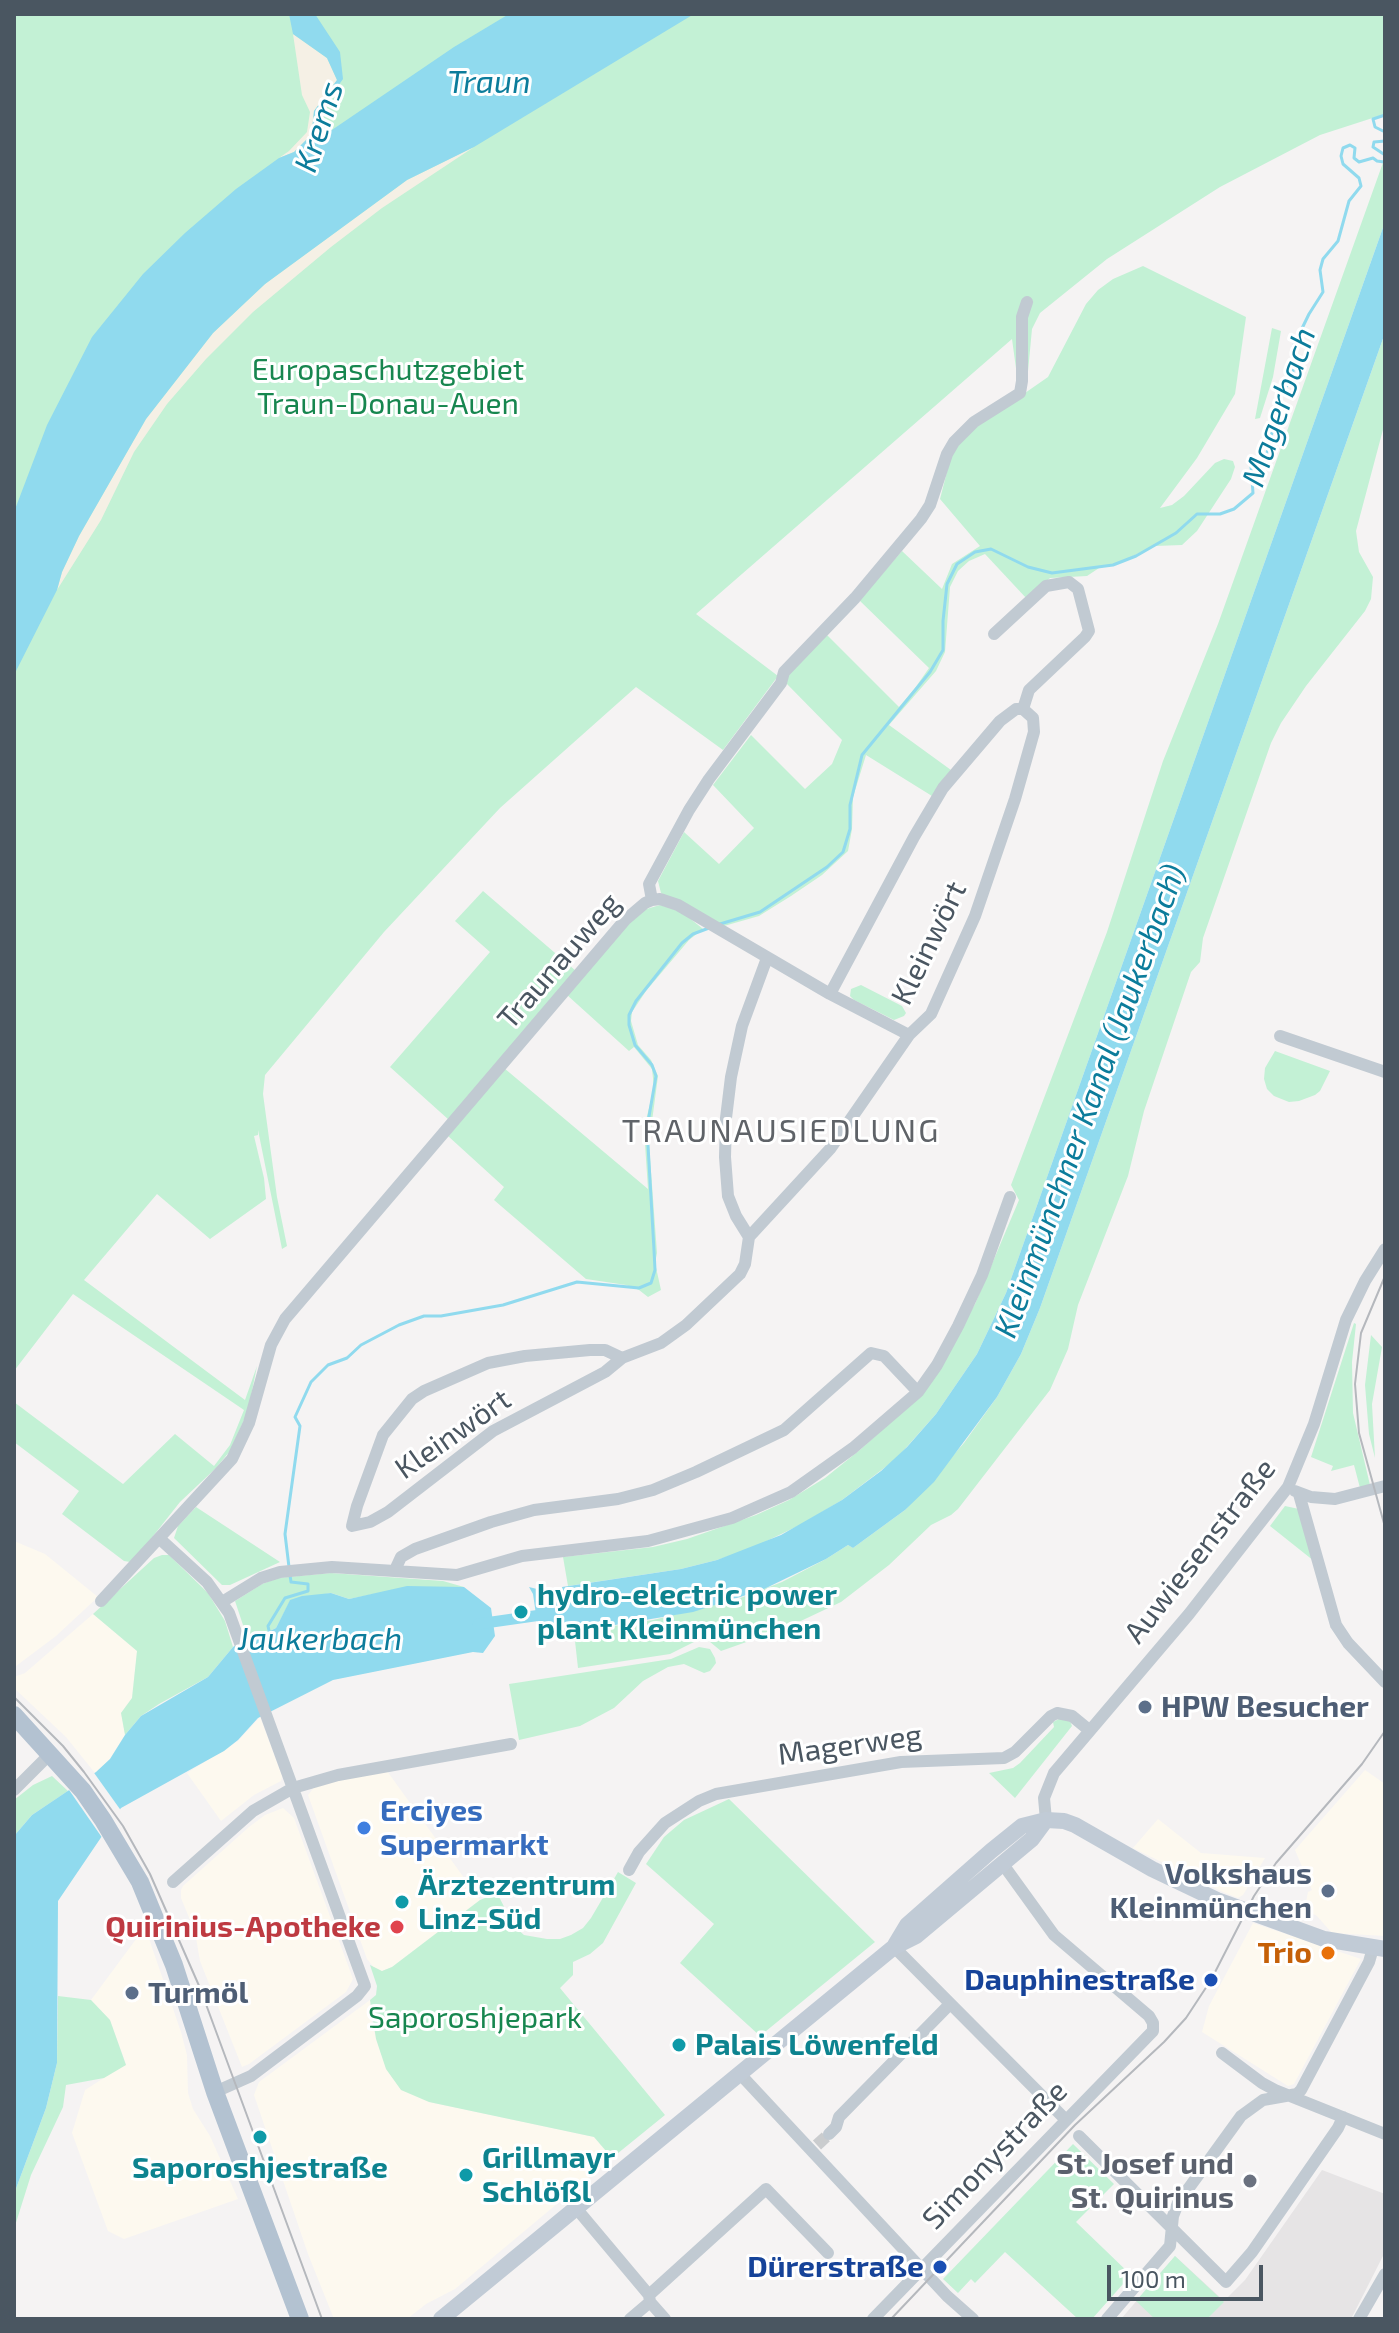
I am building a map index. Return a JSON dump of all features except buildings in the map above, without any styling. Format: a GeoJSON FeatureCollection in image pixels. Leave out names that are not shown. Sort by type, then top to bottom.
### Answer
{"type":"FeatureCollection","features":[{"type":"Feature","properties":{"kind":"main road"},"geometry":{"type":"LineString","coordinates":[[14,1715],[75,1780],[113,1835],[140,1882],[164,1937],[215,2092],[300,2319]]}},
{"type":"Feature","properties":{"kind":"main road"},"geometry":{"type":"LineString","coordinates":[[441,2319],[894,1947],[916,1936],[1032,1839],[1046,1820]]}},
{"type":"Feature","properties":{"kind":"main road"},"geometry":{"type":"LineString","coordinates":[[894,1947],[907,1925],[991,1851],[1022,1826],[1046,1820],[1075,1825],[1152,1869],[1217,1900],[1324,1939],[1379,1949]]}},
{"type":"Feature","properties":{"kind":"street","name":"Traunauweg"},"geometry":{"type":"LineString","coordinates":[[101,1601],[232,1459],[249,1423],[271,1345],[285,1319],[625,920],[633,911],[652,900],[649,884],[689,810],[781,683],[784,672],[864,589],[921,519],[930,505],[947,454],[963,432],[985,414],[1020,393],[1022,317],[1027,302]]}},
{"type":"Feature","properties":{"kind":"street"},"geometry":{"type":"LineString","coordinates":[[830,994],[943,788],[1000,721],[1016,709],[1023,709],[1029,690],[1089,631],[1078,589],[1069,582],[1046,586],[994,634]]}},
{"type":"Feature","properties":{"kind":"street","name":"Kleinwört"},"geometry":{"type":"LineString","coordinates":[[622,1358],[605,1350],[525,1356],[488,1363],[424,1391],[400,1413],[383,1435],[352,1526],[370,1522],[388,1512],[493,1431],[605,1372],[622,1358],[675,1335],[740,1274],[745,1264],[749,1237],[830,1149],[909,1035],[931,1014],[994,865],[1034,732],[1033,718],[1023,709]]}},
{"type":"Feature","properties":{"kind":"street"},"geometry":{"type":"LineString","coordinates":[[652,900],[670,902],[830,994],[909,1035]]}},
{"type":"Feature","properties":{"kind":"street"},"geometry":{"type":"LineString","coordinates":[[749,1237],[728,1196],[726,1107],[742,1026],[767,958]]}},
{"type":"Feature","properties":{"kind":"street"},"geometry":{"type":"LineString","coordinates":[[1280,1036],[1385,1072]]}},
{"type":"Feature","properties":{"kind":"street"},"geometry":{"type":"LineString","coordinates":[[222,1602],[261,1578],[280,1572],[332,1567],[457,1575],[522,1556],[648,1541],[732,1518],[791,1492],[853,1448],[918,1392],[958,1326],[982,1275],[1010,1197]]}},
{"type":"Feature","properties":{"kind":"street","name":"Auwiesenstraße"},"geometry":{"type":"LineString","coordinates":[[1046,1820],[1044,1798],[1051,1778],[1294,1490],[1346,1320],[1385,1249]]}},
{"type":"Feature","properties":{"kind":"street"},"geometry":{"type":"LineString","coordinates":[[395,1570],[401,1557],[415,1549],[491,1522],[534,1510],[618,1499],[653,1490],[696,1472],[784,1430],[871,1353],[884,1356],[918,1392]]}},
{"type":"Feature","properties":{"kind":"street"},"geometry":{"type":"LineString","coordinates":[[1385,1486],[1335,1499],[1294,1490],[1336,1625],[1348,1643],[1385,1682]]}},
{"type":"Feature","properties":{"kind":"street"},"geometry":{"type":"LineString","coordinates":[[160,1539],[207,1582],[234,1626],[365,1986],[357,1996],[251,2076],[215,2092]]}},
{"type":"Feature","properties":{"kind":"street","name":"Magerweg"},"geometry":{"type":"LineString","coordinates":[[629,1870],[639,1852],[665,1823],[716,1794],[901,1762],[1004,1758],[1015,1752],[1057,1713],[1072,1716],[1089,1730]]}},
{"type":"Feature","properties":{"kind":"street"},"geometry":{"type":"LineString","coordinates":[[173,1882],[253,1811],[293,1788],[338,1775],[511,1744]]}},
{"type":"Feature","properties":{"kind":"street"},"geometry":{"type":"LineString","coordinates":[[14,1790],[51,1753]]}},
{"type":"Feature","properties":{"kind":"street","name":"Simonystraße"},"geometry":{"type":"LineString","coordinates":[[873,2319],[1150,2035],[1154,2027],[1149,2016],[1054,1935],[1002,1863]]}},
{"type":"Feature","properties":{"kind":"street"},"geometry":{"type":"LineString","coordinates":[[894,1947],[1065,2119]]}},
{"type":"Feature","properties":{"kind":"street"},"geometry":{"type":"LineString","coordinates":[[1107,2319],[1170,2246],[1173,2216],[1178,2203],[1241,2116],[1263,2100],[1288,2096],[1301,2090],[1369,1962],[1379,1949]]}},
{"type":"Feature","properties":{"kind":"street"},"geometry":{"type":"LineString","coordinates":[[829,2134],[836,2127],[839,2117],[950,2004]]}},
{"type":"Feature","properties":{"kind":"street"},"geometry":{"type":"LineString","coordinates":[[1222,2053],[1262,2083],[1288,2096],[1385,2134]]}},
{"type":"Feature","properties":{"kind":"street"},"geometry":{"type":"LineString","coordinates":[[740,2074],[814,2149],[921,2268],[973,2319]]}},
{"type":"Feature","properties":{"kind":"street"},"geometry":{"type":"LineString","coordinates":[[1079,2136],[1226,2282],[1252,2252],[1343,2117]]}},
{"type":"Feature","properties":{"kind":"street"},"geometry":{"type":"LineString","coordinates":[[630,2319],[766,2189],[828,2253]]}},
{"type":"Feature","properties":{"kind":"street"},"geometry":{"type":"LineString","coordinates":[[576,2208],[665,2319]]}},
{"type":"Feature","properties":{"kind":"street"},"geometry":{"type":"LineString","coordinates":[[1359,2319],[1385,2274]]}},
{"type":"Feature","properties":{"kind":"shaded area"},"geometry":{"type":"Polygon","coordinates":[[[14,1541],[45,1554],[98,1597],[56,1636],[16,1666],[14,1541]]]}},
{"type":"Feature","properties":{"kind":"shaded area"},"geometry":{"type":"Polygon","coordinates":[[[93,1614],[137,1651],[132,1698],[121,1713],[125,1735],[110,1759],[95,1773],[66,1737],[14,1688],[14,1677],[25,1673],[93,1614]]]}},
{"type":"Feature","properties":{"kind":"shaded area"},"geometry":{"type":"Polygon","coordinates":[[[260,1717],[282,1776],[281,1781],[254,1795],[221,1821],[187,1773],[238,1741],[260,1717]]]}},
{"type":"Feature","properties":{"kind":"shaded area"},"geometry":{"type":"Polygon","coordinates":[[[1365,1770],[1385,1784],[1385,1936],[1332,1933],[1316,1915],[1304,1912],[1308,1892],[1312,1890],[1295,1850],[1365,1770]]]}},
{"type":"Feature","properties":{"kind":"shaded area"},"geometry":{"type":"Polygon","coordinates":[[[387,1771],[480,1900],[392,1967],[382,1971],[376,1970],[367,1959],[308,1795],[317,1784],[387,1771]]]}},
{"type":"Feature","properties":{"kind":"shaded area"},"geometry":{"type":"Polygon","coordinates":[[[283,1808],[294,1818],[353,1979],[346,1992],[242,2067],[200,1961],[195,1932],[181,1898],[181,1890],[249,1827],[265,1815],[283,1808]]]}},
{"type":"Feature","properties":{"kind":"shaded area"},"geometry":{"type":"Polygon","coordinates":[[[1158,1819],[1201,1853],[1265,1858],[1243,1895],[1238,1898],[1223,1892],[1133,1848],[1158,1819]]]}},
{"type":"Feature","properties":{"kind":"shaded area"},"geometry":{"type":"Polygon","coordinates":[[[1253,1923],[1361,1959],[1294,2084],[1288,2086],[1202,2032],[1209,2006],[1253,1923]]]}},
{"type":"Feature","properties":{"kind":"shaded area"},"geometry":{"type":"Polygon","coordinates":[[[145,1927],[181,2032],[187,2055],[188,2093],[193,2109],[210,2136],[238,2199],[124,2239],[108,2231],[72,2133],[85,2090],[126,2064],[110,2020],[91,2000],[145,1927]]]}},
{"type":"Feature","properties":{"kind":"shaded area"},"geometry":{"type":"Polygon","coordinates":[[[370,2000],[372,2024],[382,2057],[429,2102],[594,2137],[612,2158],[455,2289],[426,2304],[407,2319],[334,2319],[308,2254],[254,2095],[259,2082],[370,2000]]]}},
{"type":"Feature","properties":{"kind":"shaded area"},"geometry":{"type":"Polygon","coordinates":[[[1322,2170],[1385,2194],[1385,2252],[1351,2319],[1121,2319],[1175,2256],[1224,2301],[1245,2280],[1322,2170]]]}},
{"type":"Feature","properties":{"kind":"green space","name":"Europaschutzgebiet Traun-Donau-Auen"},"geometry":{"type":"Polygon","coordinates":[[[14,14],[1385,14],[1385,114],[1320,135],[1220,187],[1107,259],[1040,313],[1032,329],[1027,382],[1018,383],[1012,339],[696,614],[778,676],[723,750],[636,687],[500,808],[384,932],[265,1075],[263,1094],[287,1246],[282,1249],[258,1130],[258,1135],[254,1136],[266,1199],[210,1239],[157,1194],[84,1280],[245,1400],[257,1366],[248,1411],[230,1451],[180,1502],[130,1562],[124,1561],[62,1514],[79,1491],[14,1442],[14,1402],[123,1484],[175,1434],[214,1466],[230,1445],[244,1410],[73,1294],[14,1371],[14,14]]]}},
{"type":"Feature","properties":{"kind":"green space"},"geometry":{"type":"Polygon","coordinates":[[[1385,157],[1385,222],[1006,1293],[977,1354],[936,1414],[896,1459],[842,1500],[802,1524],[750,1549],[717,1560],[681,1569],[568,1586],[563,1557],[653,1547],[687,1539],[756,1515],[825,1478],[923,1393],[975,1304],[1019,1200],[1011,1185],[1107,932],[1163,761],[1218,624],[1385,157]]]}},
{"type":"Feature","properties":{"kind":"green space"},"geometry":{"type":"Polygon","coordinates":[[[1143,266],[1246,317],[1235,394],[1197,458],[1160,508],[1172,505],[1184,496],[1215,463],[1224,459],[1233,461],[1235,467],[1231,479],[1197,531],[1182,545],[1155,546],[1113,565],[1102,566],[1087,576],[1050,578],[1027,599],[985,554],[969,561],[958,571],[950,587],[945,652],[936,671],[889,725],[951,770],[932,796],[866,755],[853,797],[848,851],[822,875],[791,896],[759,916],[724,926],[661,893],[658,881],[684,832],[719,864],[754,828],[713,785],[751,735],[805,789],[832,764],[842,740],[787,684],[786,676],[825,633],[899,707],[915,688],[929,668],[859,600],[902,551],[942,589],[952,564],[980,546],[940,499],[951,456],[966,434],[1048,377],[1086,304],[1098,290],[1113,279],[1143,266]]]}},
{"type":"Feature","properties":{"kind":"green space"},"geometry":{"type":"Polygon","coordinates":[[[1272,328],[1281,331],[1273,377],[1260,418],[1255,419],[1272,328]]]}},
{"type":"Feature","properties":{"kind":"green space"},"geometry":{"type":"Polygon","coordinates":[[[1385,333],[1385,422],[1356,531],[1359,552],[1373,577],[1371,599],[1306,686],[1271,743],[1203,938],[1200,962],[1191,972],[1144,1111],[1128,1176],[1078,1305],[1068,1349],[1050,1390],[958,1509],[931,1525],[889,1565],[841,1602],[786,1628],[721,1651],[704,1637],[670,1654],[578,1668],[574,1632],[653,1620],[735,1600],[782,1582],[848,1545],[853,1548],[905,1510],[964,1443],[997,1397],[1021,1354],[1040,1308],[1385,333]]]}},
{"type":"Feature","properties":{"kind":"green space"},"geometry":{"type":"Polygon","coordinates":[[[483,891],[576,971],[449,1120],[390,1067],[490,952],[455,921],[483,891]]]}},
{"type":"Feature","properties":{"kind":"green space"},"geometry":{"type":"Polygon","coordinates":[[[660,905],[682,912],[703,929],[689,940],[632,1012],[631,1021],[638,1045],[651,1060],[658,1076],[649,1144],[657,1253],[655,1263],[661,1290],[648,1297],[626,1285],[586,1279],[494,1200],[504,1187],[448,1136],[504,1068],[648,1189],[645,1144],[646,1120],[654,1088],[652,1069],[634,1047],[629,1051],[567,995],[626,925],[643,910],[660,905]]]}},
{"type":"Feature","properties":{"kind":"green space"},"geometry":{"type":"Polygon","coordinates":[[[861,985],[902,1006],[906,1013],[904,1016],[894,1020],[854,1000],[850,996],[851,989],[861,985]]]}},
{"type":"Feature","properties":{"kind":"green space"},"geometry":{"type":"Polygon","coordinates":[[[1275,1051],[1330,1071],[1320,1091],[1299,1101],[1289,1102],[1274,1096],[1267,1089],[1264,1079],[1265,1068],[1275,1051]]]}},
{"type":"Feature","properties":{"kind":"green space"},"geometry":{"type":"Polygon","coordinates":[[[1354,1323],[1353,1413],[1370,1485],[1360,1488],[1354,1465],[1331,1471],[1333,1466],[1311,1457],[1354,1323]]]}},
{"type":"Feature","properties":{"kind":"green space"},"geometry":{"type":"Polygon","coordinates":[[[1371,1335],[1382,1347],[1372,1404],[1375,1458],[1369,1434],[1365,1385],[1371,1335]]]}},
{"type":"Feature","properties":{"kind":"green space"},"geometry":{"type":"Polygon","coordinates":[[[1285,1506],[1299,1509],[1314,1561],[1270,1526],[1285,1506]]]}},
{"type":"Feature","properties":{"kind":"green space"},"geometry":{"type":"Polygon","coordinates":[[[196,1507],[280,1562],[230,1585],[222,1585],[174,1538],[178,1526],[196,1507]]]}},
{"type":"Feature","properties":{"kind":"green space"},"geometry":{"type":"Polygon","coordinates":[[[169,1555],[208,1593],[225,1621],[233,1647],[208,1677],[141,1716],[125,1735],[121,1713],[132,1698],[137,1651],[93,1614],[154,1558],[169,1555]]]}},
{"type":"Feature","properties":{"kind":"green space"},"geometry":{"type":"Polygon","coordinates":[[[331,1573],[443,1581],[464,1587],[389,1591],[349,1599],[331,1593],[290,1601],[276,1628],[262,1635],[247,1637],[235,1601],[278,1578],[331,1573]]]}},
{"type":"Feature","properties":{"kind":"green space"},"geometry":{"type":"Polygon","coordinates":[[[699,1647],[710,1649],[715,1658],[716,1663],[710,1671],[704,1673],[684,1664],[668,1667],[643,1681],[614,1708],[580,1726],[519,1740],[509,1684],[671,1659],[699,1647]]]}},
{"type":"Feature","properties":{"kind":"green space"},"geometry":{"type":"Polygon","coordinates":[[[1061,1718],[1070,1721],[1072,1726],[1015,1798],[989,1773],[1013,1768],[1020,1763],[1054,1727],[1053,1722],[1061,1718]]]}},
{"type":"Feature","properties":{"kind":"green space"},"geometry":{"type":"Polygon","coordinates":[[[52,1776],[68,1791],[32,1815],[14,1836],[14,1800],[33,1785],[52,1776]]]}},
{"type":"Feature","properties":{"kind":"green space"},"geometry":{"type":"Polygon","coordinates":[[[729,1799],[875,1942],[760,2036],[680,1963],[714,1924],[646,1864],[664,1837],[684,1820],[729,1799]]]}},
{"type":"Feature","properties":{"kind":"green space","name":"Saporoshjepark"},"geometry":{"type":"Polygon","coordinates":[[[618,1872],[636,1883],[603,1943],[573,1962],[573,1975],[560,1988],[665,2115],[612,2158],[594,2137],[429,2102],[401,2090],[386,2069],[376,2039],[370,2000],[376,1995],[377,1986],[370,1965],[382,1971],[392,1967],[480,1900],[497,1893],[514,1926],[524,1935],[560,1939],[571,1935],[583,1928],[591,1918],[618,1872]]]}},
{"type":"Feature","properties":{"kind":"green space"},"geometry":{"type":"Polygon","coordinates":[[[58,1996],[91,2000],[110,2020],[126,2065],[104,2078],[66,2085],[63,2107],[31,2175],[14,2229],[14,2194],[46,2108],[57,2063],[58,1996]]]}},
{"type":"Feature","properties":{"kind":"green space"},"geometry":{"type":"Polygon","coordinates":[[[1073,2144],[1114,2184],[1076,2222],[1131,2275],[1092,2319],[1078,2319],[1005,2252],[975,2283],[971,2279],[958,2293],[943,2279],[1073,2144]]]}},
{"type":"Feature","properties":{"kind":"green space"},"geometry":{"type":"Polygon","coordinates":[[[1175,2256],[1224,2302],[1207,2319],[1155,2319],[1136,2301],[1175,2256]]]}},
{"type":"Feature","properties":{"kind":"sand"},"geometry":{"type":"Polygon","coordinates":[[[293,34],[327,58],[337,80],[314,111],[309,137],[294,152],[279,158],[307,132],[310,112],[302,95],[293,34]]]}},
{"type":"Feature","properties":{"kind":"sand"},"geometry":{"type":"Polygon","coordinates":[[[474,147],[382,208],[331,247],[253,312],[206,359],[167,404],[134,452],[101,520],[57,590],[79,536],[146,419],[213,333],[265,284],[407,180],[474,147]]]}},
{"type":"Feature","properties":{"kind":"water","name":"Traun"},"geometry":{"type":"Polygon","coordinates":[[[289,14],[315,14],[340,52],[343,79],[327,101],[323,115],[326,134],[454,47],[509,14],[694,14],[474,147],[407,180],[265,284],[213,333],[146,419],[79,536],[57,590],[14,675],[14,512],[47,425],[92,337],[143,274],[185,233],[236,189],[279,158],[294,152],[309,137],[314,111],[337,80],[327,58],[293,34],[289,14]]]}},
{"type":"Feature","properties":{"kind":"water"},"geometry":{"type":"Polygon","coordinates":[[[1385,222],[1385,333],[1040,1308],[1021,1354],[997,1397],[934,1482],[905,1510],[853,1548],[848,1545],[762,1590],[693,1612],[565,1633],[562,1624],[538,1628],[533,1594],[529,1587],[537,1589],[541,1599],[563,1596],[562,1587],[681,1569],[717,1560],[781,1535],[842,1500],[907,1447],[936,1414],[977,1354],[1006,1293],[1385,222]]]}},
{"type":"Feature","properties":{"kind":"water","name":"Jaukerbach"},"geometry":{"type":"Polygon","coordinates":[[[407,1586],[464,1587],[491,1608],[495,1636],[483,1653],[473,1652],[333,1680],[258,1718],[224,1751],[121,1808],[58,1901],[57,2063],[46,2108],[14,2194],[14,1836],[32,1815],[110,1759],[141,1716],[208,1677],[233,1647],[249,1635],[262,1635],[276,1628],[290,1600],[331,1593],[349,1599],[407,1586]]]}},
{"type":"Feature","properties":{"kind":"pier"},"geometry":{"type":"Polygon","coordinates":[[[92,1770],[122,1812],[103,1839],[67,1787],[92,1770]]]}},
{"type":"Feature","properties":{"kind":"waterway"},"geometry":{"type":"LineString","coordinates":[[1385,115],[1373,119],[1375,127],[1385,132]]}},
{"type":"Feature","properties":{"kind":"waterway"},"geometry":{"type":"LineString","coordinates":[[1385,141],[1374,142],[1373,147],[1385,155]]}},
{"type":"Feature","properties":{"kind":"waterway","name":"Magerbach"},"geometry":{"type":"LineString","coordinates":[[720,924],[760,912],[827,867],[843,852],[850,829],[850,805],[862,755],[930,672],[943,650],[947,584],[957,564],[975,552],[991,549],[1028,567],[1052,573],[1113,565],[1176,533],[1197,514],[1220,514],[1234,509],[1253,493],[1251,467],[1267,453],[1282,391],[1293,379],[1293,347],[1323,292],[1320,270],[1323,259],[1338,241],[1349,201],[1361,186],[1359,178],[1343,164],[1343,148],[1350,145],[1355,148],[1354,158],[1359,162],[1373,158],[1384,162],[1385,159]]}},
{"type":"Feature","properties":{"kind":"waterway","name":"Magerbach"},"geometry":{"type":"LineString","coordinates":[[289,1567],[285,1534],[300,1426],[295,1417],[311,1382],[328,1365],[347,1358],[361,1345],[399,1325],[424,1316],[503,1305],[577,1282],[639,1288],[651,1283],[655,1270],[647,1128],[656,1076],[652,1065],[635,1045],[629,1015],[636,1001],[682,943],[693,934],[709,928]]}},
{"type":"Feature","properties":{"kind":"waterway"},"geometry":{"type":"LineString","coordinates":[[270,1635],[268,1626],[285,1598],[308,1591],[308,1584],[291,1582],[290,1575]]}},
{"type":"Feature","properties":{"kind":"waterway","name":"Kleinmünchner Kanal (Jaukerbach)"},"geometry":{"type":"LineString","coordinates":[[478,1624],[548,1614]]}},
{"type":"Feature","properties":{"kind":"tunnel"},"geometry":{"type":"LineString","coordinates":[[817,2145],[829,2134]]}},
{"type":"Feature","properties":{"kind":"tram line"},"geometry":{"type":"LineString","coordinates":[[1385,1276],[1361,1333],[1355,1384],[1359,1433],[1385,1527]]}},
{"type":"Feature","properties":{"kind":"tram line"},"geometry":{"type":"LineString","coordinates":[[14,1697],[84,1772],[123,1826],[150,1874],[200,1988],[322,2319]]}},
{"type":"Feature","properties":{"kind":"tram line"},"geometry":{"type":"LineString","coordinates":[[891,2319],[1075,2125],[1186,2018],[1211,1980],[1254,1896],[1276,1863],[1362,1764],[1385,1731]]}},
{"type":"Feature","properties":{"kind":"place","name":"hydro-electric power plant Kleinmünchen"},"geometry":{"type":"Point","coordinates":[521,1612]}},
{"type":"Feature","properties":{"kind":"place","name":"HPW Besucher"},"geometry":{"type":"Point","coordinates":[1145,1707]}},
{"type":"Feature","properties":{"kind":"place","name":"Erciyes Supermarkt"},"geometry":{"type":"Point","coordinates":[364,1828]}},
{"type":"Feature","properties":{"kind":"place","name":"Volkshaus Kleinmünchen"},"geometry":{"type":"Point","coordinates":[1328,1891]}},
{"type":"Feature","properties":{"kind":"place","name":"Ärztezentrum Linz-Süd"},"geometry":{"type":"Point","coordinates":[402,1902]}},
{"type":"Feature","properties":{"kind":"place","name":"Quirinius-Apotheke"},"geometry":{"type":"Point","coordinates":[397,1927]}},
{"type":"Feature","properties":{"kind":"place","name":"Trio"},"geometry":{"type":"Point","coordinates":[1328,1953]}},
{"type":"Feature","properties":{"kind":"place","name":"Dauphinestraße"},"geometry":{"type":"Point","coordinates":[1211,1980]}},
{"type":"Feature","properties":{"kind":"place","name":"Turmöl"},"geometry":{"type":"Point","coordinates":[132,1993]}},
{"type":"Feature","properties":{"kind":"place","name":"Palais Löwenfeld"},"geometry":{"type":"Point","coordinates":[679,2045]}},
{"type":"Feature","properties":{"kind":"place","name":"Saporoshjestraße"},"geometry":{"type":"Point","coordinates":[260,2137]}},
{"type":"Feature","properties":{"kind":"place","name":"Grillmayr Schlößl"},"geometry":{"type":"Point","coordinates":[466,2175]}},
{"type":"Feature","properties":{"kind":"place","name":"St. Josef und St. Quirinus"},"geometry":{"type":"Point","coordinates":[1250,2181]}},
{"type":"Feature","properties":{"kind":"place","name":"Dürerstraße"},"geometry":{"type":"Point","coordinates":[940,2267]}},
{"type":"Feature","properties":{"kind":"district","name":"TRAUNAUSIEDLUNG"},"geometry":{"type":"Point","coordinates":[781,1131]}},
{"type":"Feature","properties":{"kind":"water label","name":"Krems"},"geometry":{"type":"Point","coordinates":[319,127]}}]}
